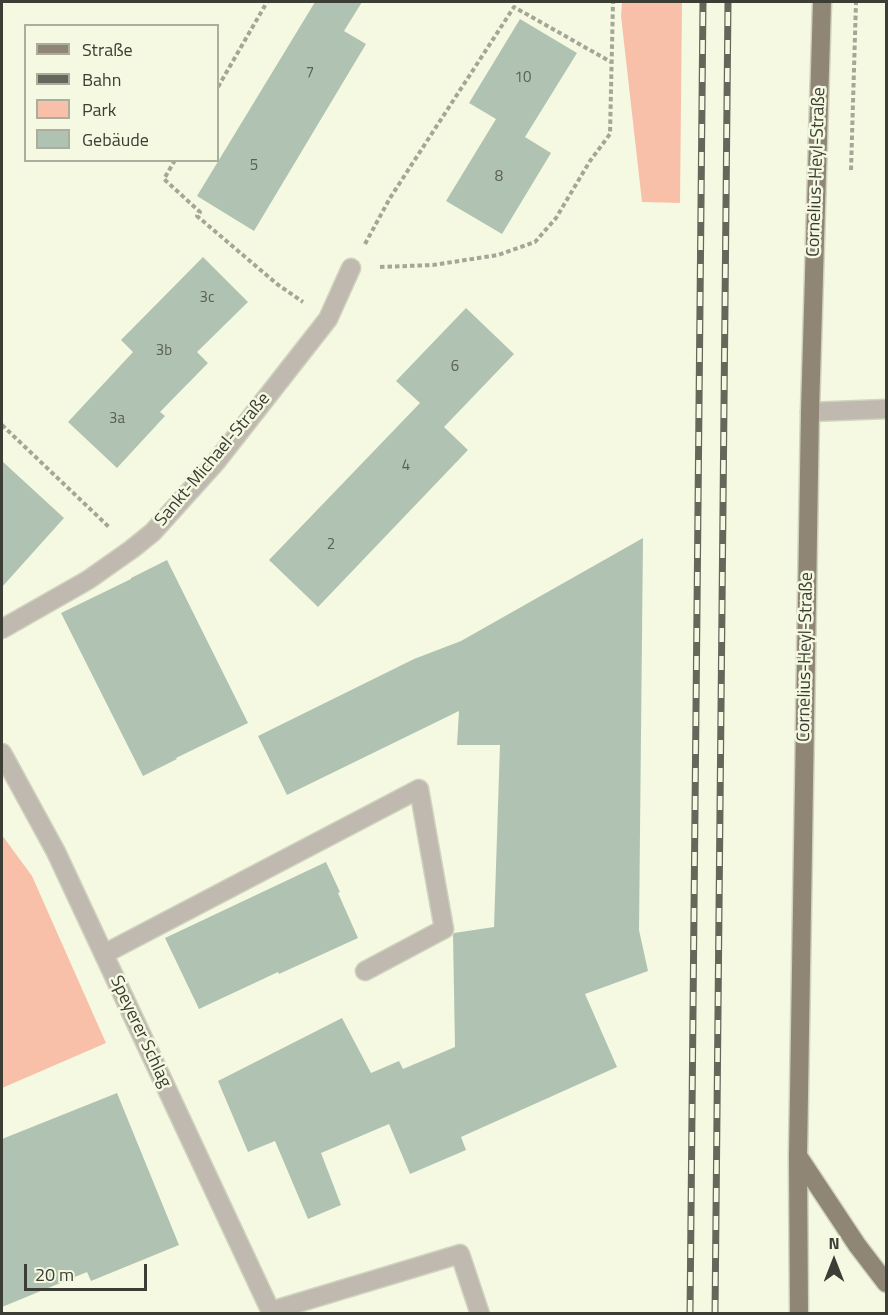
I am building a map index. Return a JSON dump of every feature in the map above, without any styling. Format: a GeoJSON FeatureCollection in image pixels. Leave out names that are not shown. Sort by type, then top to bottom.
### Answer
{"type":"FeatureCollection","features":[{"type":"Feature","properties":{"kind":"main road","name":"Cornelius-Heyl-Straße"},"geometry":{"type":"LineString","coordinates":[[798,1314],[798,1156],[810,412],[822,2]]}},
{"type":"Feature","properties":{"kind":"main road"},"geometry":{"type":"LineString","coordinates":[[798,1156],[857,1245],[886,1283]]}},
{"type":"Feature","properties":{"kind":"street","name":"Sankt-Michael-Straße"},"geometry":{"type":"LineString","coordinates":[[2,629],[88,580],[153,532],[208,471],[328,319],[351,268]]}},
{"type":"Feature","properties":{"kind":"street"},"geometry":{"type":"LineString","coordinates":[[810,412],[886,409]]}},
{"type":"Feature","properties":{"kind":"street","name":"Speyerer Schlag"},"geometry":{"type":"LineString","coordinates":[[2,753],[56,852],[271,1312]]}},
{"type":"Feature","properties":{"kind":"street"},"geometry":{"type":"LineString","coordinates":[[104,954],[419,789],[444,929],[365,971]]}},
{"type":"Feature","properties":{"kind":"street"},"geometry":{"type":"LineString","coordinates":[[271,1312],[460,1254],[480,1314]]}},
{"type":"Feature","properties":{"kind":"path"},"geometry":{"type":"LineString","coordinates":[[219,85],[267,2]]}},
{"type":"Feature","properties":{"kind":"path"},"geometry":{"type":"LineString","coordinates":[[351,268],[433,265],[498,255],[535,242],[556,218],[590,161],[610,134],[612,2]]}},
{"type":"Feature","properties":{"kind":"path"},"geometry":{"type":"LineString","coordinates":[[351,268],[390,198],[514,7],[611,62]]}},
{"type":"Feature","properties":{"kind":"path"},"geometry":{"type":"LineString","coordinates":[[174,162],[164,179],[200,212],[197,216],[277,284]]}},
{"type":"Feature","properties":{"kind":"path"},"geometry":{"type":"LineString","coordinates":[[2,425],[132,549]]}},
{"type":"Feature","properties":{"kind":"green space"},"geometry":{"type":"Polygon","coordinates":[[[622,2],[682,2],[680,203],[642,202],[621,16],[622,2]]]}},
{"type":"Feature","properties":{"kind":"green space"},"geometry":{"type":"Polygon","coordinates":[[[2,835],[32,876],[106,1043],[2,1088],[2,835]]]}},
{"type":"Feature","properties":{"kind":"building"},"geometry":{"type":"Polygon","coordinates":[[[315,2],[362,2],[344,31],[366,44],[254,231],[197,196],[315,2]]]}},
{"type":"Feature","properties":{"kind":"building"},"geometry":{"type":"Polygon","coordinates":[[[520,19],[577,53],[525,137],[551,153],[502,234],[446,201],[496,119],[469,103],[520,19]]]}},
{"type":"Feature","properties":{"kind":"building"},"geometry":{"type":"Polygon","coordinates":[[[203,257],[248,302],[197,352],[208,363],[160,412],[165,416],[117,468],[68,422],[133,352],[121,340],[203,257]]]}},
{"type":"Feature","properties":{"kind":"building"},"geometry":{"type":"Polygon","coordinates":[[[466,308],[514,354],[444,427],[468,450],[318,607],[269,560],[420,403],[396,381],[466,308]]]}},
{"type":"Feature","properties":{"kind":"building"},"geometry":{"type":"Polygon","coordinates":[[[2,461],[64,518],[2,587],[2,461]]]}},
{"type":"Feature","properties":{"kind":"building"},"geometry":{"type":"Polygon","coordinates":[[[643,538],[639,930],[648,971],[585,994],[617,1067],[461,1137],[466,1150],[410,1174],[389,1124],[321,1153],[341,1205],[308,1219],[275,1141],[248,1152],[218,1081],[342,1018],[371,1073],[399,1061],[403,1069],[455,1047],[453,935],[494,927],[500,745],[457,745],[459,711],[287,795],[258,736],[414,659],[461,641],[643,538]]]}},
{"type":"Feature","properties":{"kind":"building"},"geometry":{"type":"Polygon","coordinates":[[[167,560],[248,723],[143,776],[61,613],[167,560]]]}},
{"type":"Feature","properties":{"kind":"building"},"geometry":{"type":"Polygon","coordinates":[[[326,862],[358,938],[199,1009],[165,938],[326,862]]]}},
{"type":"Feature","properties":{"kind":"building"},"geometry":{"type":"Polygon","coordinates":[[[117,1093],[179,1245],[91,1281],[87,1272],[2,1307],[2,1139],[117,1093]]]}},
{"type":"Feature","properties":{"kind":"railway"},"geometry":{"type":"LineString","coordinates":[[690,1314],[703,2]]}},
{"type":"Feature","properties":{"kind":"railway"},"geometry":{"type":"LineString","coordinates":[[715,1314],[728,2]]}}]}
